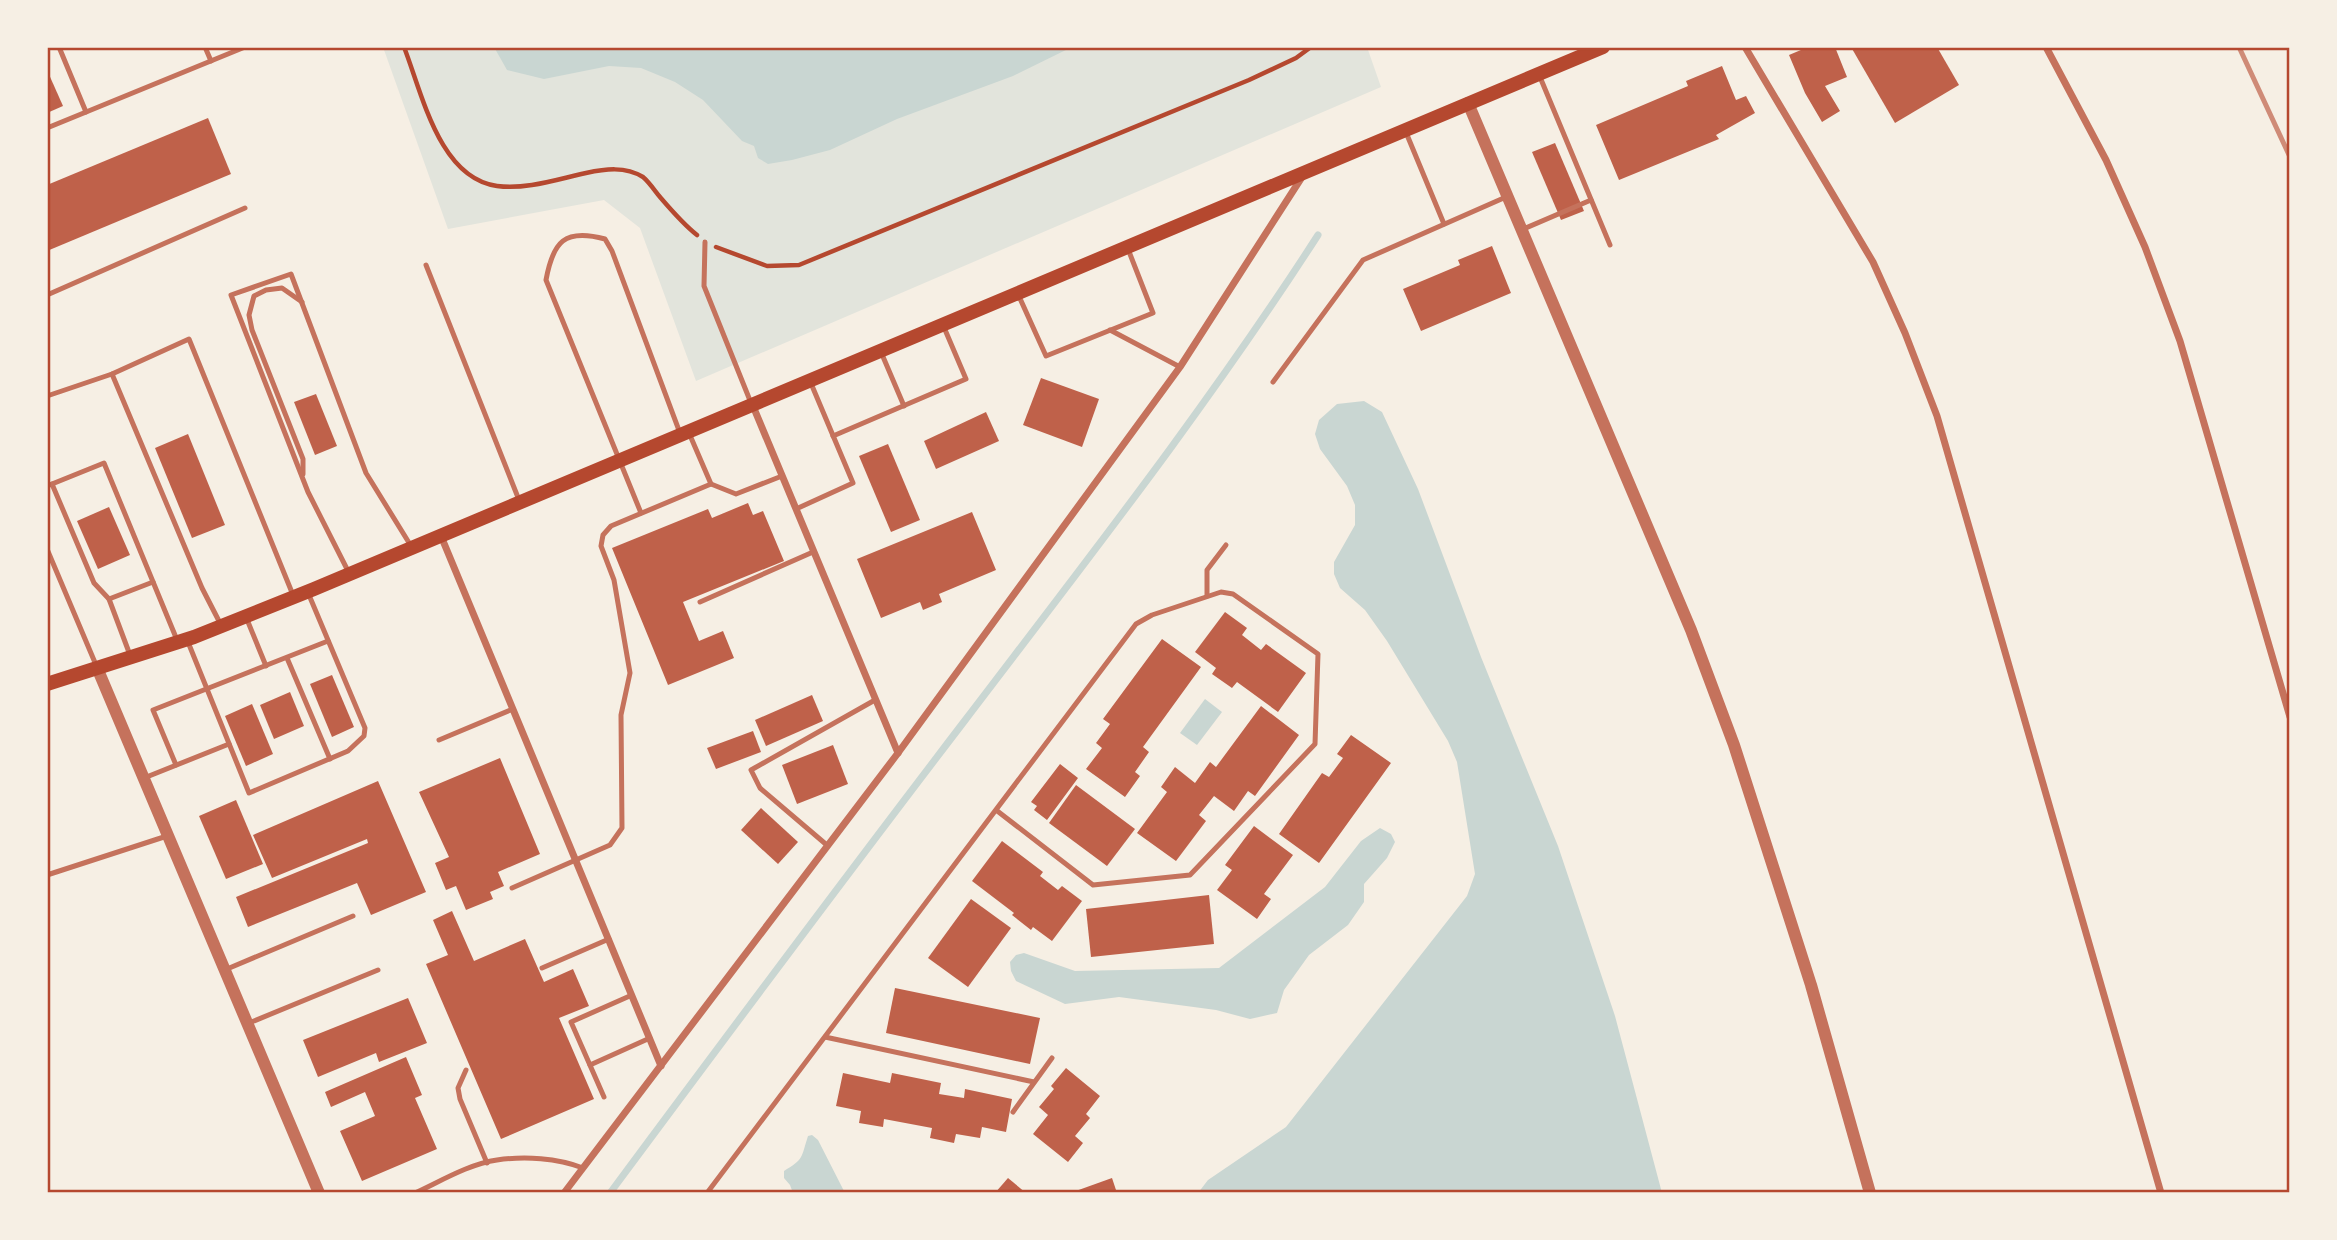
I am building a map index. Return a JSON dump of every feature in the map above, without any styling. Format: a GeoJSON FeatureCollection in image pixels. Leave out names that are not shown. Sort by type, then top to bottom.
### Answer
{"type":"FeatureCollection","features":[{"type":"Feature","properties":{"kind":"main road"},"geometry":{"type":"LineString","coordinates":[[47,684],[98,670],[301,595],[1602,47]]}},
{"type":"Feature","properties":{"kind":"street"},"geometry":{"type":"LineString","coordinates":[[1745,47],[1873,262],[1905,333],[1937,416],[2161,1193]]}},
{"type":"Feature","properties":{"kind":"street"},"geometry":{"type":"LineString","coordinates":[[2046,47],[2106,160],[2145,247],[2180,341],[2290,717]]}},
{"type":"Feature","properties":{"kind":"street"},"geometry":{"type":"LineString","coordinates":[[1468,103],[1691,630],[1734,745],[1811,985],[1870,1193]]}},
{"type":"Feature","properties":{"kind":"street"},"geometry":{"type":"LineString","coordinates":[[564,1193],[898,754],[1180,367],[1305,172]]}},
{"type":"Feature","properties":{"kind":"street"},"geometry":{"type":"LineString","coordinates":[[753,406],[898,754]]}},
{"type":"Feature","properties":{"kind":"street"},"geometry":{"type":"LineString","coordinates":[[441,537],[661,1066]]}},
{"type":"Feature","properties":{"kind":"street"},"geometry":{"type":"LineString","coordinates":[[98,670],[319,1193]]}},
{"type":"Feature","properties":{"kind":"lane"},"geometry":{"type":"LineString","coordinates":[[59,47],[86,112]]}},
{"type":"Feature","properties":{"kind":"lane"},"geometry":{"type":"LineString","coordinates":[[205,47],[211,61]]}},
{"type":"Feature","properties":{"kind":"lane"},"geometry":{"type":"LineString","coordinates":[[47,128],[246,47]]}},
{"type":"Feature","properties":{"kind":"lane"},"geometry":{"type":"LineString","coordinates":[[1539,74],[1610,245]]}},
{"type":"Feature","properties":{"kind":"lane"},"geometry":{"type":"LineString","coordinates":[[1404,130],[1444,224]]}},
{"type":"Feature","properties":{"kind":"lane"},"geometry":{"type":"LineString","coordinates":[[1273,382],[1363,260],[1507,196]]}},
{"type":"Feature","properties":{"kind":"lane"},"geometry":{"type":"LineString","coordinates":[[1521,230],[1591,200]]}},
{"type":"Feature","properties":{"kind":"lane"},"geometry":{"type":"LineString","coordinates":[[47,295],[246,208]]}},
{"type":"Feature","properties":{"kind":"lane"},"geometry":{"type":"LineString","coordinates":[[641,513],[546,281],[550,256],[571,236],[588,235],[605,239],[612,251],[685,434],[711,484],[736,494],[782,476]]}},
{"type":"Feature","properties":{"kind":"lane"},"geometry":{"type":"LineString","coordinates":[[705,242],[704,286],[753,406]]}},
{"type":"Feature","properties":{"kind":"lane"},"geometry":{"type":"LineString","coordinates":[[1018,293],[1046,356],[1153,313],[1127,247]]}},
{"type":"Feature","properties":{"kind":"lane"},"geometry":{"type":"LineString","coordinates":[[426,265],[521,503]]}},
{"type":"Feature","properties":{"kind":"lane"},"geometry":{"type":"LineString","coordinates":[[349,575],[303,477],[231,295],[291,274],[366,473],[413,548]]}},
{"type":"Feature","properties":{"kind":"lane"},"geometry":{"type":"LineString","coordinates":[[302,302],[282,288],[266,290],[254,296],[249,315],[252,330],[303,459],[303,477]]}},
{"type":"Feature","properties":{"kind":"lane"},"geometry":{"type":"LineString","coordinates":[[833,436],[966,379],[943,326]]}},
{"type":"Feature","properties":{"kind":"lane"},"geometry":{"type":"LineString","coordinates":[[1110,330],[1180,367]]}},
{"type":"Feature","properties":{"kind":"lane"},"geometry":{"type":"LineString","coordinates":[[47,396],[112,374],[189,340],[301,595],[328,641],[365,728],[364,736],[348,751],[249,793],[207,688],[153,582],[104,463],[50,485],[94,583],[109,599],[132,658]]}},
{"type":"Feature","properties":{"kind":"lane"},"geometry":{"type":"LineString","coordinates":[[881,352],[904,406]]}},
{"type":"Feature","properties":{"kind":"lane"},"geometry":{"type":"LineString","coordinates":[[112,374],[202,588],[221,625]]}},
{"type":"Feature","properties":{"kind":"lane"},"geometry":{"type":"LineString","coordinates":[[796,509],[853,483],[810,382]]}},
{"type":"Feature","properties":{"kind":"lane"},"geometry":{"type":"LineString","coordinates":[[512,888],[610,845],[622,828],[621,715],[630,673],[614,580],[601,546],[603,535],[611,526],[711,484]]}},
{"type":"Feature","properties":{"kind":"lane"},"geometry":{"type":"LineString","coordinates":[[1207,596],[1207,570],[1226,545]]}},
{"type":"Feature","properties":{"kind":"lane"},"geometry":{"type":"LineString","coordinates":[[47,549],[98,670]]}},
{"type":"Feature","properties":{"kind":"lane"},"geometry":{"type":"LineString","coordinates":[[699,602],[813,552]]}},
{"type":"Feature","properties":{"kind":"lane"},"geometry":{"type":"LineString","coordinates":[[109,599],[153,582]]}},
{"type":"Feature","properties":{"kind":"lane"},"geometry":{"type":"LineString","coordinates":[[707,1193],[1136,624],[1152,615],[1221,592],[1233,594],[1318,654],[1315,744],[1190,875],[1093,885],[996,810]]}},
{"type":"Feature","properties":{"kind":"lane"},"geometry":{"type":"LineString","coordinates":[[246,616],[266,666]]}},
{"type":"Feature","properties":{"kind":"lane"},"geometry":{"type":"LineString","coordinates":[[176,765],[153,710],[328,641]]}},
{"type":"Feature","properties":{"kind":"lane"},"geometry":{"type":"LineString","coordinates":[[287,657],[330,759]]}},
{"type":"Feature","properties":{"kind":"lane"},"geometry":{"type":"LineString","coordinates":[[828,846],[760,788],[751,770],[876,700]]}},
{"type":"Feature","properties":{"kind":"lane"},"geometry":{"type":"LineString","coordinates":[[439,740],[513,709]]}},
{"type":"Feature","properties":{"kind":"lane"},"geometry":{"type":"LineString","coordinates":[[144,778],[229,744]]}},
{"type":"Feature","properties":{"kind":"lane"},"geometry":{"type":"LineString","coordinates":[[47,875],[168,835]]}},
{"type":"Feature","properties":{"kind":"lane"},"geometry":{"type":"LineString","coordinates":[[225,970],[353,916]]}},
{"type":"Feature","properties":{"kind":"lane"},"geometry":{"type":"LineString","coordinates":[[542,968],[609,939]]}},
{"type":"Feature","properties":{"kind":"lane"},"geometry":{"type":"LineString","coordinates":[[247,1024],[378,970]]}},
{"type":"Feature","properties":{"kind":"lane"},"geometry":{"type":"LineString","coordinates":[[604,1097],[571,1022],[632,995]]}},
{"type":"Feature","properties":{"kind":"lane"},"geometry":{"type":"LineString","coordinates":[[825,1037],[1034,1082]]}},
{"type":"Feature","properties":{"kind":"lane"},"geometry":{"type":"LineString","coordinates":[[590,1065],[650,1038]]}},
{"type":"Feature","properties":{"kind":"lane"},"geometry":{"type":"LineString","coordinates":[[1013,1112],[1052,1058]]}},
{"type":"Feature","properties":{"kind":"lane"},"geometry":{"type":"LineString","coordinates":[[466,1070],[458,1088],[460,1100],[487,1163]]}},
{"type":"Feature","properties":{"kind":"lane"},"geometry":{"type":"LineString","coordinates":[[415,1193],[496,1160],[564,1161],[583,1168]]}},
{"type":"Feature","properties":{"kind":"path"},"geometry":{"type":"LineString","coordinates":[[404,47],[440,140],[453,162],[473,177],[496,186],[524,186],[610,167],[625,171],[643,177],[680,221],[705,242],[767,266],[799,265],[1249,80],[1296,58],[1311,47]]}},
{"type":"Feature","properties":{"kind":"shaded area"},"geometry":{"type":"Polygon","coordinates":[[[383,47],[1367,47],[1381,87],[696,381],[640,228],[604,200],[448,229],[383,47]]]}},
{"type":"Feature","properties":{"kind":"shaded area"},"geometry":{"type":"Polygon","coordinates":[[[494,47],[1072,47],[1013,76],[897,119],[830,150],[768,164],[758,158],[754,146],[742,141],[703,100],[675,82],[641,68],[609,66],[544,79],[507,70],[494,47]]]}},
{"type":"Feature","properties":{"kind":"shaded area"},"geometry":{"type":"Polygon","coordinates":[[[1364,401],[1382,412],[1418,489],[1481,657],[1558,846],[1615,1016],[1662,1193],[1198,1193],[1208,1180],[1286,1127],[1467,896],[1475,874],[1457,762],[1448,741],[1387,641],[1365,610],[1340,588],[1334,574],[1334,562],[1355,525],[1355,505],[1347,486],[1320,449],[1315,434],[1319,420],[1337,404],[1364,401]]]}},
{"type":"Feature","properties":{"kind":"shaded area"},"geometry":{"type":"Polygon","coordinates":[[[1205,699],[1222,712],[1197,745],[1180,733],[1205,699]]]}},
{"type":"Feature","properties":{"kind":"shaded area"},"geometry":{"type":"Polygon","coordinates":[[[1380,828],[1391,834],[1395,842],[1387,858],[1364,884],[1364,902],[1348,925],[1309,955],[1284,990],[1277,1013],[1250,1019],[1216,1010],[1119,997],[1065,1004],[1016,981],[1011,971],[1010,962],[1016,955],[1024,953],[1075,971],[1219,968],[1325,887],[1361,841],[1380,828]]]}},
{"type":"Feature","properties":{"kind":"shaded area"},"geometry":{"type":"Polygon","coordinates":[[[812,1135],[818,1140],[845,1193],[793,1193],[784,1178],[784,1171],[799,1160],[808,1136],[812,1135]]]}},
{"type":"Feature","properties":{"kind":"building"},"geometry":{"type":"Polygon","coordinates":[[[1808,47],[1835,47],[1847,77],[1825,86],[1840,111],[1822,122],[1805,93],[1789,55],[1808,47]]]}},
{"type":"Feature","properties":{"kind":"building"},"geometry":{"type":"Polygon","coordinates":[[[1851,47],[1937,47],[1959,85],[1895,123],[1851,47]]]}},
{"type":"Feature","properties":{"kind":"building"},"geometry":{"type":"Polygon","coordinates":[[[1722,66],[1736,100],[1746,96],[1755,113],[1716,135],[1719,139],[1619,180],[1596,125],[1688,86],[1686,81],[1722,66]]]}},
{"type":"Feature","properties":{"kind":"building"},"geometry":{"type":"Polygon","coordinates":[[[47,70],[63,106],[47,113],[47,70]]]}},
{"type":"Feature","properties":{"kind":"building"},"geometry":{"type":"Polygon","coordinates":[[[208,118],[231,174],[47,251],[47,185],[208,118]]]}},
{"type":"Feature","properties":{"kind":"building"},"geometry":{"type":"Polygon","coordinates":[[[1555,143],[1584,211],[1561,220],[1532,152],[1555,143]]]}},
{"type":"Feature","properties":{"kind":"building"},"geometry":{"type":"Polygon","coordinates":[[[1492,246],[1511,293],[1421,331],[1403,289],[1460,265],[1458,260],[1492,246]]]}},
{"type":"Feature","properties":{"kind":"building"},"geometry":{"type":"Polygon","coordinates":[[[1041,378],[1099,399],[1082,447],[1023,425],[1041,378]]]}},
{"type":"Feature","properties":{"kind":"building"},"geometry":{"type":"Polygon","coordinates":[[[316,394],[337,446],[315,455],[294,402],[316,394]]]}},
{"type":"Feature","properties":{"kind":"building"},"geometry":{"type":"Polygon","coordinates":[[[986,412],[999,441],[936,469],[924,441],[986,412]]]}},
{"type":"Feature","properties":{"kind":"building"},"geometry":{"type":"Polygon","coordinates":[[[188,434],[225,525],[192,538],[155,448],[188,434]]]}},
{"type":"Feature","properties":{"kind":"building"},"geometry":{"type":"Polygon","coordinates":[[[888,444],[920,520],[891,532],[859,456],[888,444]]]}},
{"type":"Feature","properties":{"kind":"building"},"geometry":{"type":"Polygon","coordinates":[[[748,503],[753,515],[763,511],[784,561],[683,602],[699,641],[723,631],[734,658],[668,685],[612,548],[708,509],[712,518],[748,503]]]}},
{"type":"Feature","properties":{"kind":"building"},"geometry":{"type":"Polygon","coordinates":[[[109,507],[130,555],[98,569],[77,521],[109,507]]]}},
{"type":"Feature","properties":{"kind":"building"},"geometry":{"type":"Polygon","coordinates":[[[972,512],[996,570],[939,594],[942,602],[923,610],[920,602],[881,618],[857,559],[972,512]]]}},
{"type":"Feature","properties":{"kind":"building"},"geometry":{"type":"Polygon","coordinates":[[[1225,612],[1247,628],[1242,635],[1261,650],[1266,644],[1306,673],[1278,712],[1237,682],[1232,688],[1212,674],[1216,668],[1195,652],[1225,612]]]}},
{"type":"Feature","properties":{"kind":"building"},"geometry":{"type":"Polygon","coordinates":[[[1162,639],[1201,667],[1143,747],[1149,752],[1135,772],[1140,776],[1125,797],[1086,769],[1102,748],[1096,743],[1110,724],[1103,719],[1162,639]]]}},
{"type":"Feature","properties":{"kind":"building"},"geometry":{"type":"Polygon","coordinates":[[[332,675],[354,727],[332,737],[310,684],[332,675]]]}},
{"type":"Feature","properties":{"kind":"building"},"geometry":{"type":"Polygon","coordinates":[[[290,692],[304,726],[274,739],[260,705],[290,692]]]}},
{"type":"Feature","properties":{"kind":"building"},"geometry":{"type":"Polygon","coordinates":[[[812,695],[823,721],[766,746],[755,720],[812,695]]]}},
{"type":"Feature","properties":{"kind":"building"},"geometry":{"type":"Polygon","coordinates":[[[252,704],[273,754],[246,766],[225,716],[252,704]]]}},
{"type":"Feature","properties":{"kind":"building"},"geometry":{"type":"Polygon","coordinates":[[[1261,706],[1299,735],[1255,796],[1248,791],[1234,811],[1214,796],[1199,815],[1206,821],[1176,861],[1137,833],[1167,792],[1161,787],[1175,767],[1195,783],[1210,762],[1216,767],[1261,706]]]}},
{"type":"Feature","properties":{"kind":"building"},"geometry":{"type":"Polygon","coordinates":[[[753,731],[761,752],[716,769],[707,748],[753,731]]]}},
{"type":"Feature","properties":{"kind":"building"},"geometry":{"type":"Polygon","coordinates":[[[1351,735],[1391,763],[1319,863],[1279,834],[1322,773],[1329,777],[1343,758],[1337,754],[1351,735]]]}},
{"type":"Feature","properties":{"kind":"building"},"geometry":{"type":"Polygon","coordinates":[[[833,745],[848,784],[797,804],[782,765],[833,745]]]}},
{"type":"Feature","properties":{"kind":"building"},"geometry":{"type":"Polygon","coordinates":[[[500,758],[540,854],[498,872],[504,886],[490,892],[493,899],[466,910],[456,886],[446,890],[435,863],[449,857],[419,792],[500,758]]]}},
{"type":"Feature","properties":{"kind":"building"},"geometry":{"type":"Polygon","coordinates":[[[1060,764],[1078,778],[1047,820],[1034,810],[1037,806],[1031,802],[1060,764]]]}},
{"type":"Feature","properties":{"kind":"building"},"geometry":{"type":"Polygon","coordinates":[[[378,781],[426,892],[371,915],[357,883],[248,927],[236,897],[368,843],[367,839],[272,878],[253,835],[378,781]]]}},
{"type":"Feature","properties":{"kind":"building"},"geometry":{"type":"Polygon","coordinates":[[[1076,785],[1135,829],[1107,866],[1049,823],[1076,785]]]}},
{"type":"Feature","properties":{"kind":"building"},"geometry":{"type":"Polygon","coordinates":[[[236,800],[263,864],[226,879],[199,816],[236,800]]]}},
{"type":"Feature","properties":{"kind":"building"},"geometry":{"type":"Polygon","coordinates":[[[761,808],[798,842],[778,864],[741,830],[761,808]]]}},
{"type":"Feature","properties":{"kind":"building"},"geometry":{"type":"Polygon","coordinates":[[[1254,826],[1293,855],[1264,894],[1271,899],[1257,919],[1217,890],[1232,870],[1225,865],[1254,826]]]}},
{"type":"Feature","properties":{"kind":"building"},"geometry":{"type":"Polygon","coordinates":[[[1002,841],[1043,872],[1040,876],[1058,890],[1062,886],[1082,901],[1052,941],[1033,927],[1031,930],[1012,915],[1014,913],[972,881],[1002,841]]]}},
{"type":"Feature","properties":{"kind":"building"},"geometry":{"type":"Polygon","coordinates":[[[1209,895],[1214,944],[1091,957],[1086,909],[1209,895]]]}},
{"type":"Feature","properties":{"kind":"building"},"geometry":{"type":"Polygon","coordinates":[[[971,899],[1011,928],[968,987],[928,958],[971,899]]]}},
{"type":"Feature","properties":{"kind":"building"},"geometry":{"type":"Polygon","coordinates":[[[452,911],[474,961],[525,939],[544,982],[573,969],[589,1006],[559,1018],[594,1099],[501,1139],[426,964],[448,955],[433,920],[452,911]]]}},
{"type":"Feature","properties":{"kind":"building"},"geometry":{"type":"Polygon","coordinates":[[[895,988],[1040,1018],[1030,1064],[886,1033],[895,988]]]}},
{"type":"Feature","properties":{"kind":"building"},"geometry":{"type":"Polygon","coordinates":[[[408,998],[427,1043],[379,1062],[376,1053],[318,1077],[303,1040],[408,998]]]}},
{"type":"Feature","properties":{"kind":"building"},"geometry":{"type":"Polygon","coordinates":[[[406,1057],[422,1095],[415,1098],[437,1149],[362,1181],[340,1131],[375,1116],[365,1092],[331,1107],[325,1092],[406,1057]]]}},
{"type":"Feature","properties":{"kind":"building"},"geometry":{"type":"Polygon","coordinates":[[[1066,1068],[1100,1096],[1086,1114],[1090,1118],[1075,1136],[1083,1143],[1068,1162],[1033,1134],[1048,1115],[1039,1107],[1066,1068]]]}},
{"type":"Feature","properties":{"kind":"building"},"geometry":{"type":"Polygon","coordinates":[[[843,1073],[890,1083],[892,1073],[941,1083],[939,1094],[964,1098],[965,1089],[1012,1099],[1006,1132],[982,1127],[980,1138],[956,1134],[954,1143],[930,1138],[932,1128],[884,1119],[883,1127],[859,1123],[861,1111],[836,1106],[843,1073]]]}},
{"type":"Feature","properties":{"kind":"building"},"geometry":{"type":"Polygon","coordinates":[[[1008,1178],[1026,1193],[995,1193],[1008,1178]]]}},
{"type":"Feature","properties":{"kind":"building"},"geometry":{"type":"Polygon","coordinates":[[[1112,1178],[1117,1193],[1073,1193],[1073,1192],[1112,1178]]]}},
{"type":"Feature","properties":{"kind":"waterway"},"geometry":{"type":"LineString","coordinates":[[610,1193],[1147,480],[1277,298],[1318,235]]}},
{"type":"Feature","properties":{"kind":"railway"},"geometry":{"type":"LineString","coordinates":[[2239,47],[2290,157]]}}]}
